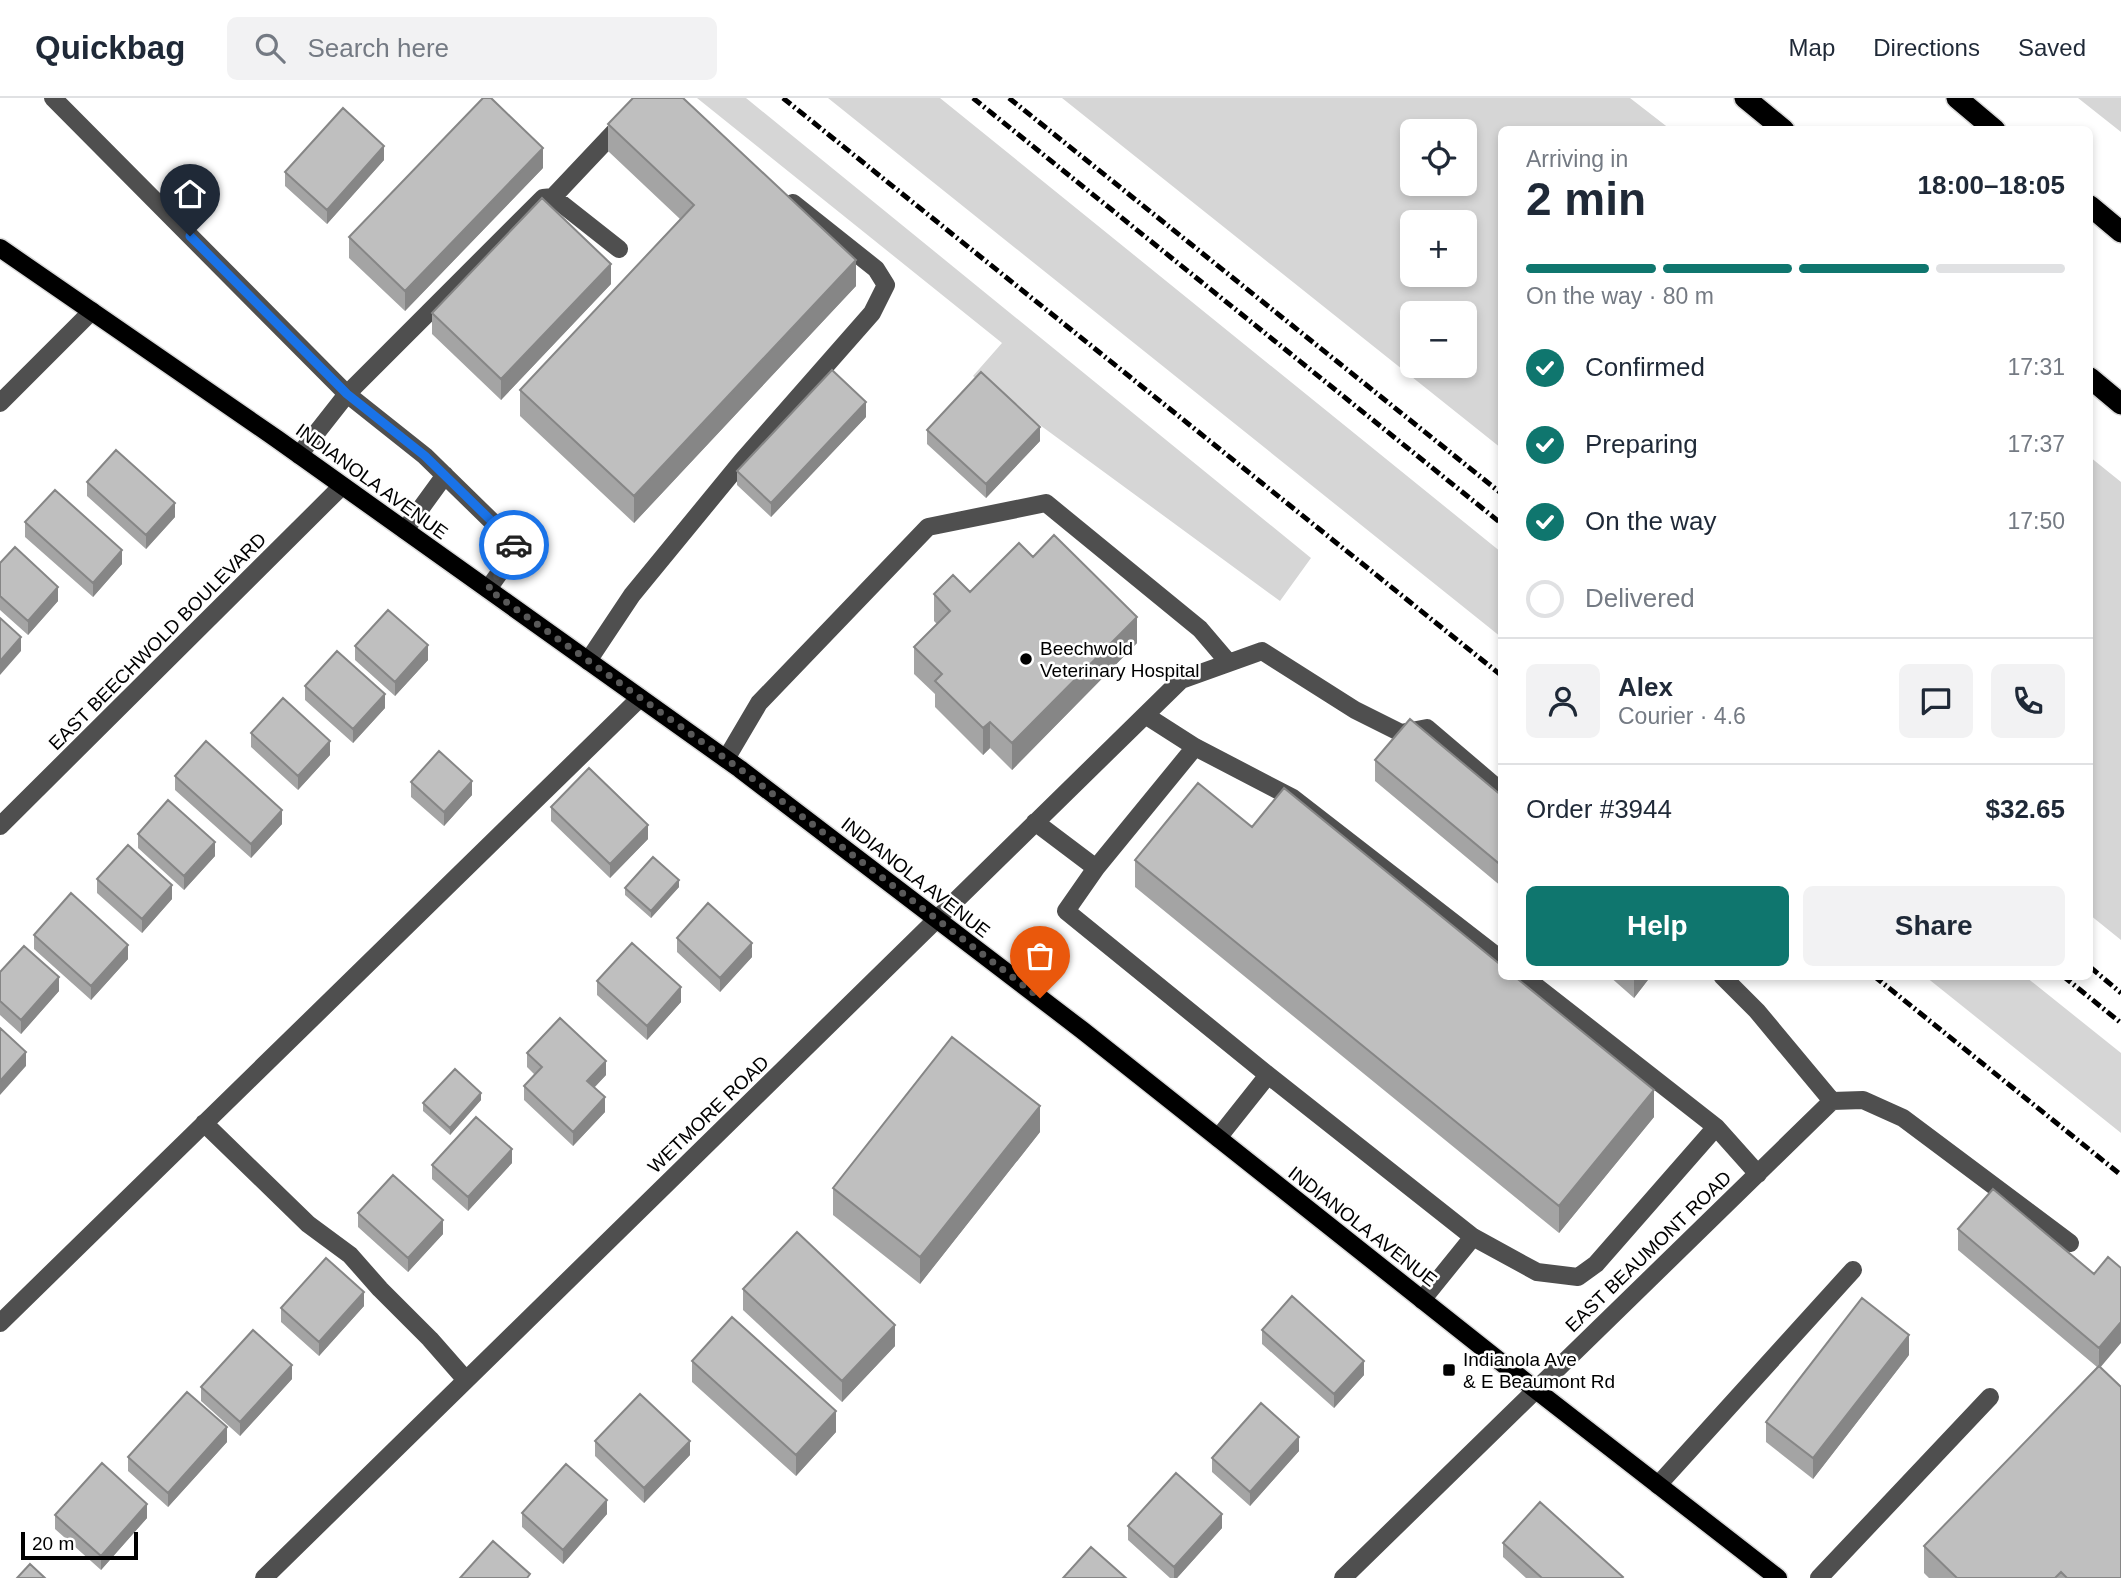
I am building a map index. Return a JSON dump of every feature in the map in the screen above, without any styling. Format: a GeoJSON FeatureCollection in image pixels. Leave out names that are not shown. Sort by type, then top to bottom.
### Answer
{"type":"FeatureCollection","features":[{"type":"Feature","properties":{"kind":"highway"},"geometry":{"type":"LineString","coordinates":[[1745,98],[1779,126]]}},
{"type":"Feature","properties":{"kind":"highway"},"geometry":{"type":"LineString","coordinates":[[1957,98],[1991,126]]}},
{"type":"Feature","properties":{"kind":"highway"},"geometry":{"type":"LineString","coordinates":[[1966,98],[1992,126]]}},
{"type":"Feature","properties":{"kind":"highway"},"geometry":{"type":"LineString","coordinates":[[2093,209],[2121,232]]}},
{"type":"Feature","properties":{"kind":"highway"},"geometry":{"type":"LineString","coordinates":[[2093,381],[2121,404]]}},
{"type":"Feature","properties":{"kind":"main road","name":"INDIANOLA AVENUE"},"geometry":{"type":"LineString","coordinates":[[0,248],[299,455],[726,759],[1082,1030],[1778,1578]]}},
{"type":"Feature","properties":{"kind":"street"},"geometry":{"type":"LineString","coordinates":[[53,98],[347,394],[425,456],[513,542],[515,551],[488,589]]}},
{"type":"Feature","properties":{"kind":"street"},"geometry":{"type":"LineString","coordinates":[[299,455],[347,394],[543,198],[552,197],[637,108],[651,98]]}},
{"type":"Feature","properties":{"kind":"street"},"geometry":{"type":"LineString","coordinates":[[588,661],[632,595],[742,461],[872,313],[886,285],[876,269],[783,195]]}},
{"type":"Feature","properties":{"kind":"street"},"geometry":{"type":"LineString","coordinates":[[552,197],[619,249]]}},
{"type":"Feature","properties":{"kind":"street"},"geometry":{"type":"LineString","coordinates":[[0,402],[92,311]]}},
{"type":"Feature","properties":{"kind":"street"},"geometry":{"type":"LineString","coordinates":[[404,530],[445,475]]}},
{"type":"Feature","properties":{"kind":"street","name":"EAST BEECHWOLD BOULEVARD"},"geometry":{"type":"LineString","coordinates":[[0,827],[342,486]]}},
{"type":"Feature","properties":{"kind":"street"},"geometry":{"type":"LineString","coordinates":[[726,759],[759,703],[928,527],[1046,503],[1200,629],[1229,663],[1262,651],[1355,710],[1401,733],[1427,728],[1498,789]]}},
{"type":"Feature","properties":{"kind":"street","name":"WETMORE ROAD"},"geometry":{"type":"LineString","coordinates":[[264,1578],[1144,715],[1181,680],[1229,663]]}},
{"type":"Feature","properties":{"kind":"street"},"geometry":{"type":"LineString","coordinates":[[0,1323],[640,698]]}},
{"type":"Feature","properties":{"kind":"street"},"geometry":{"type":"LineString","coordinates":[[1144,715],[1195,747],[1293,798],[1498,957]]}},
{"type":"Feature","properties":{"kind":"street"},"geometry":{"type":"LineString","coordinates":[[1195,747],[1096,868],[1066,911],[1473,1237],[1537,1272],[1578,1277],[1596,1264],[1716,1127]]}},
{"type":"Feature","properties":{"kind":"street"},"geometry":{"type":"LineString","coordinates":[[1035,822],[1096,868]]}},
{"type":"Feature","properties":{"kind":"street"},"geometry":{"type":"LineString","coordinates":[[1528,980],[1716,1127],[1758,1174]]}},
{"type":"Feature","properties":{"kind":"street"},"geometry":{"type":"LineString","coordinates":[[1726,980],[1757,1011],[1832,1101],[1863,1100],[1903,1118],[2070,1243]]}},
{"type":"Feature","properties":{"kind":"street"},"geometry":{"type":"LineString","coordinates":[[1218,1138],[1268,1075]]}},
{"type":"Feature","properties":{"kind":"street","name":"EAST BEAUMONT ROAD"},"geometry":{"type":"LineString","coordinates":[[1343,1578],[1832,1101]]}},
{"type":"Feature","properties":{"kind":"street"},"geometry":{"type":"LineString","coordinates":[[204,1123],[308,1224],[350,1255],[466,1380]]}},
{"type":"Feature","properties":{"kind":"street"},"geometry":{"type":"LineString","coordinates":[[1422,1300],[1473,1237]]}},
{"type":"Feature","properties":{"kind":"street"},"geometry":{"type":"LineString","coordinates":[[1658,1485],[1853,1270]]}},
{"type":"Feature","properties":{"kind":"street"},"geometry":{"type":"LineString","coordinates":[[1819,1578],[1990,1397]]}},
{"type":"Feature","properties":{"kind":"shaded area"},"geometry":{"type":"Polygon","coordinates":[[[697,98],[746,98],[1311,558],[1280,601],[973,376],[1002,343],[697,98]]]}},
{"type":"Feature","properties":{"kind":"shaded area"},"geometry":{"type":"Polygon","coordinates":[[[828,98],[940,98],[1498,550],[1498,635],[828,98]]]}},
{"type":"Feature","properties":{"kind":"shaded area"},"geometry":{"type":"Polygon","coordinates":[[[1062,98],[1630,98],[1666,126],[1498,126],[1498,446],[1413,378],[1477,378],[1477,301],[1400,301],[1400,367],[1062,98]]]}},
{"type":"Feature","properties":{"kind":"shaded area"},"geometry":{"type":"Polygon","coordinates":[[[2078,98],[2121,98],[2121,132],[2078,98]]]}},
{"type":"Feature","properties":{"kind":"shaded area"},"geometry":{"type":"Polygon","coordinates":[[[2093,459],[2121,482],[2121,940],[2093,917],[2093,459]]]}},
{"type":"Feature","properties":{"kind":"shaded area"},"geometry":{"type":"Polygon","coordinates":[[[1930,980],[2030,980],[2121,1053],[2121,1133],[1930,980]]]}},
{"type":"Feature","properties":{"kind":"building"},"geometry":{"type":"Polygon","coordinates":[[[483,98],[491,98],[543,148],[405,291],[349,237],[483,98]]]}},
{"type":"Feature","properties":{"kind":"building"},"geometry":{"type":"Polygon","coordinates":[[[633,98],[683,98],[856,260],[634,496],[520,390],[694,205],[608,124],[633,98]]]}},
{"type":"Feature","properties":{"kind":"building"},"geometry":{"type":"Polygon","coordinates":[[[343,108],[384,146],[327,210],[285,172],[343,108]]]}},
{"type":"Feature","properties":{"kind":"building"},"geometry":{"type":"Polygon","coordinates":[[[542,198],[611,264],[501,379],[432,313],[542,198]]]}},
{"type":"Feature","properties":{"kind":"building"},"geometry":{"type":"Polygon","coordinates":[[[832,370],[866,402],[771,503],[737,471],[832,370]]]}},
{"type":"Feature","properties":{"kind":"building"},"geometry":{"type":"Polygon","coordinates":[[[981,372],[1040,427],[986,484],[927,430],[981,372]]]}},
{"type":"Feature","properties":{"kind":"building"},"geometry":{"type":"Polygon","coordinates":[[[116,450],[175,503],[146,535],[87,482],[116,450]]]}},
{"type":"Feature","properties":{"kind":"building"},"geometry":{"type":"Polygon","coordinates":[[[55,490],[122,550],[93,583],[25,522],[55,490]]]}},
{"type":"Feature","properties":{"kind":"building","name":"Beechwold Veterinary Hospital"},"geometry":{"type":"Polygon","coordinates":[[[1054,535],[1137,617],[1012,743],[990,722],[983,728],[935,681],[942,674],[914,647],[950,611],[934,594],[953,575],[970,592],[1019,543],[1033,557],[1054,535]]]}},
{"type":"Feature","properties":{"kind":"building"},"geometry":{"type":"Polygon","coordinates":[[[15,547],[58,587],[28,621],[0,596],[0,563],[15,547]]]}},
{"type":"Feature","properties":{"kind":"building"},"geometry":{"type":"Polygon","coordinates":[[[388,610],[428,645],[395,682],[355,646],[388,610]]]}},
{"type":"Feature","properties":{"kind":"building"},"geometry":{"type":"Polygon","coordinates":[[[0,618],[21,637],[0,661],[0,618]]]}},
{"type":"Feature","properties":{"kind":"building"},"geometry":{"type":"Polygon","coordinates":[[[337,651],[385,694],[353,729],[305,686],[337,651]]]}},
{"type":"Feature","properties":{"kind":"building"},"geometry":{"type":"Polygon","coordinates":[[[283,698],[330,741],[298,776],[251,733],[283,698]]]}},
{"type":"Feature","properties":{"kind":"building"},"geometry":{"type":"Polygon","coordinates":[[[1410,719],[1498,793],[1498,863],[1375,760],[1410,719]]]}},
{"type":"Feature","properties":{"kind":"building"},"geometry":{"type":"Polygon","coordinates":[[[206,741],[282,810],[251,844],[175,776],[206,741]]]}},
{"type":"Feature","properties":{"kind":"building"},"geometry":{"type":"Polygon","coordinates":[[[439,751],[472,781],[444,812],[411,782],[439,751]]]}},
{"type":"Feature","properties":{"kind":"building"},"geometry":{"type":"Polygon","coordinates":[[[589,768],[648,825],[610,864],[551,807],[589,768]]]}},
{"type":"Feature","properties":{"kind":"building"},"geometry":{"type":"Polygon","coordinates":[[[1198,783],[1252,827],[1284,788],[1498,963],[1498,980],[1519,980],[1654,1090],[1559,1206],[1135,860],[1198,783]]]}},
{"type":"Feature","properties":{"kind":"building"},"geometry":{"type":"Polygon","coordinates":[[[168,800],[215,842],[184,876],[138,834],[168,800]]]}},
{"type":"Feature","properties":{"kind":"building"},"geometry":{"type":"Polygon","coordinates":[[[128,845],[172,885],[142,919],[97,879],[128,845]]]}},
{"type":"Feature","properties":{"kind":"building"},"geometry":{"type":"Polygon","coordinates":[[[653,857],[679,880],[651,911],[625,888],[653,857]]]}},
{"type":"Feature","properties":{"kind":"building"},"geometry":{"type":"Polygon","coordinates":[[[71,893],[128,945],[91,986],[34,935],[71,893]]]}},
{"type":"Feature","properties":{"kind":"building"},"geometry":{"type":"Polygon","coordinates":[[[708,903],[752,943],[720,978],[677,938],[708,903]]]}},
{"type":"Feature","properties":{"kind":"building"},"geometry":{"type":"Polygon","coordinates":[[[632,943],[681,987],[647,1026],[597,981],[632,943]]]}},
{"type":"Feature","properties":{"kind":"building"},"geometry":{"type":"Polygon","coordinates":[[[24,946],[59,977],[21,1020],[0,1001],[0,972],[24,946]]]}},
{"type":"Feature","properties":{"kind":"building"},"geometry":{"type":"Polygon","coordinates":[[[560,1018],[606,1061],[587,1081],[605,1097],[573,1132],[524,1086],[542,1067],[527,1053],[560,1018]]]}},
{"type":"Feature","properties":{"kind":"building"},"geometry":{"type":"Polygon","coordinates":[[[0,1028],[26,1052],[0,1081],[0,1028]]]}},
{"type":"Feature","properties":{"kind":"building"},"geometry":{"type":"Polygon","coordinates":[[[952,1037],[1040,1106],[920,1257],[833,1188],[952,1037]]]}},
{"type":"Feature","properties":{"kind":"building"},"geometry":{"type":"Polygon","coordinates":[[[455,1069],[481,1093],[450,1128],[423,1103],[455,1069]]]}},
{"type":"Feature","properties":{"kind":"building"},"geometry":{"type":"Polygon","coordinates":[[[476,1117],[512,1149],[468,1197],[432,1165],[476,1117]]]}},
{"type":"Feature","properties":{"kind":"building"},"geometry":{"type":"Polygon","coordinates":[[[393,1175],[443,1220],[408,1258],[358,1213],[393,1175]]]}},
{"type":"Feature","properties":{"kind":"building"},"geometry":{"type":"Polygon","coordinates":[[[1993,1189],[2094,1274],[2108,1257],[2121,1268],[2121,1322],[2099,1348],[1958,1229],[1993,1189]]]}},
{"type":"Feature","properties":{"kind":"building"},"geometry":{"type":"Polygon","coordinates":[[[797,1232],[895,1325],[842,1381],[743,1289],[797,1232]]]}},
{"type":"Feature","properties":{"kind":"building"},"geometry":{"type":"Polygon","coordinates":[[[326,1258],[364,1292],[319,1342],[281,1308],[326,1258]]]}},
{"type":"Feature","properties":{"kind":"building"},"geometry":{"type":"Polygon","coordinates":[[[1292,1296],[1364,1361],[1334,1394],[1262,1330],[1292,1296]]]}},
{"type":"Feature","properties":{"kind":"building"},"geometry":{"type":"Polygon","coordinates":[[[1862,1298],[1909,1335],[1813,1458],[1766,1422],[1862,1298]]]}},
{"type":"Feature","properties":{"kind":"building"},"geometry":{"type":"Polygon","coordinates":[[[732,1317],[836,1411],[796,1455],[692,1361],[732,1317]]]}},
{"type":"Feature","properties":{"kind":"building"},"geometry":{"type":"Polygon","coordinates":[[[253,1330],[292,1365],[240,1422],[201,1387],[253,1330]]]}},
{"type":"Feature","properties":{"kind":"building"},"geometry":{"type":"Polygon","coordinates":[[[2099,1366],[2121,1387],[2121,1578],[2067,1578],[2061,1572],[2055,1578],[1957,1578],[1924,1546],[2099,1366]]]}},
{"type":"Feature","properties":{"kind":"building"},"geometry":{"type":"Polygon","coordinates":[[[187,1392],[227,1427],[168,1493],[128,1457],[187,1392]]]}},
{"type":"Feature","properties":{"kind":"building"},"geometry":{"type":"Polygon","coordinates":[[[640,1394],[690,1441],[644,1488],[595,1441],[640,1394]]]}},
{"type":"Feature","properties":{"kind":"building"},"geometry":{"type":"Polygon","coordinates":[[[1261,1403],[1299,1437],[1250,1492],[1212,1458],[1261,1403]]]}},
{"type":"Feature","properties":{"kind":"building"},"geometry":{"type":"Polygon","coordinates":[[[102,1463],[147,1504],[101,1556],[55,1515],[102,1463]]]}},
{"type":"Feature","properties":{"kind":"building"},"geometry":{"type":"Polygon","coordinates":[[[566,1464],[607,1500],[563,1550],[522,1513],[566,1464]]]}},
{"type":"Feature","properties":{"kind":"building"},"geometry":{"type":"Polygon","coordinates":[[[1176,1473],[1222,1514],[1174,1567],[1128,1526],[1176,1473]]]}},
{"type":"Feature","properties":{"kind":"building"},"geometry":{"type":"Polygon","coordinates":[[[1540,1502],[1623,1577],[1542,1578],[1503,1543],[1540,1502]]]}},
{"type":"Feature","properties":{"kind":"building"},"geometry":{"type":"Polygon","coordinates":[[[493,1541],[530,1574],[527,1578],[460,1578],[493,1541]]]}},
{"type":"Feature","properties":{"kind":"building"},"geometry":{"type":"Polygon","coordinates":[[[1091,1547],[1126,1578],[1063,1578],[1091,1547]]]}},
{"type":"Feature","properties":{"kind":"building"},"geometry":{"type":"Polygon","coordinates":[[[30,1564],[45,1578],[17,1578],[30,1564]]]}},
{"type":"Feature","properties":{"kind":"railway"},"geometry":{"type":"LineString","coordinates":[[783,98],[1498,673]]}},
{"type":"Feature","properties":{"kind":"railway"},"geometry":{"type":"LineString","coordinates":[[973,98],[1498,521]]}},
{"type":"Feature","properties":{"kind":"railway"},"geometry":{"type":"LineString","coordinates":[[1009,98],[1498,491]]}},
{"type":"Feature","properties":{"kind":"railway"},"geometry":{"type":"LineString","coordinates":[[2093,970],[2121,993]]}},
{"type":"Feature","properties":{"kind":"railway"},"geometry":{"type":"LineString","coordinates":[[1879,980],[2121,1175]]}},
{"type":"Feature","properties":{"kind":"railway"},"geometry":{"type":"LineString","coordinates":[[2068,980],[2121,1023]]}},
{"type":"Feature","properties":{"kind":"way so far"},"geometry":{"type":"LineString","coordinates":[[514,545],[515,551],[488,589],[740,769],[1040,998]]}},
{"type":"Feature","properties":{"kind":"place","name":"Beechwold Veterinary Hospital"},"geometry":{"type":"Point","coordinates":[1026,659]}},
{"type":"Feature","properties":{"kind":"place","name":"Indianola Ave & E Beaumont Rd"},"geometry":{"type":"Point","coordinates":[1449,1370]}},
{"type":"Feature","properties":{"kind":"route"},"geometry":{"type":"LineString","coordinates":[[190,236],[347,394],[425,456],[514,545]]}}]}
